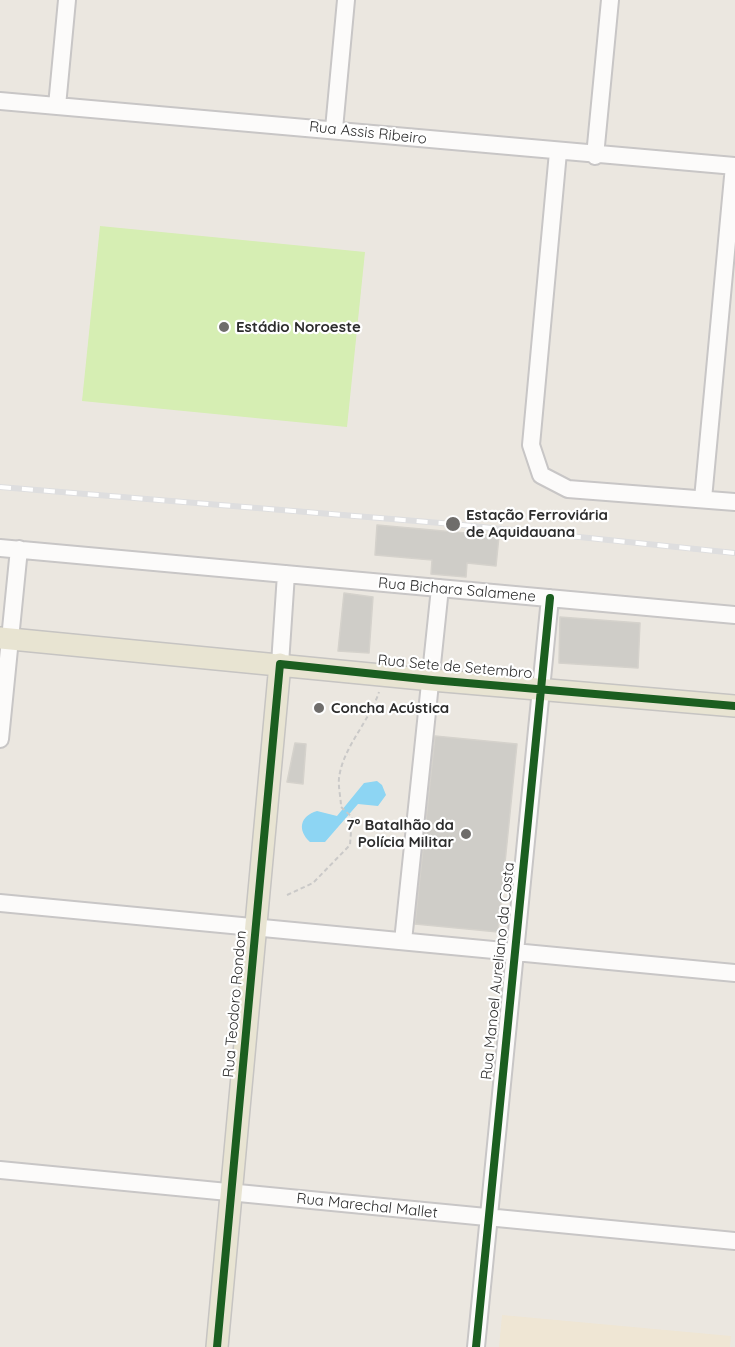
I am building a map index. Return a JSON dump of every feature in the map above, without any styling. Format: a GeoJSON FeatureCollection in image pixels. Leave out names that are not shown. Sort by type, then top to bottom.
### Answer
{"type":"FeatureCollection","features":[{"type":"Feature","properties":{"kind":"main road","name":"Rua Sete de Setembro"},"geometry":{"type":"LineString","coordinates":[[5,638],[432,680],[735,706]]}},
{"type":"Feature","properties":{"kind":"main road","name":"Rua Teodoro Rondon"},"geometry":{"type":"LineString","coordinates":[[217,1347],[280,664]]}},
{"type":"Feature","properties":{"kind":"street"},"geometry":{"type":"LineString","coordinates":[[57,106],[67,0]]}},
{"type":"Feature","properties":{"kind":"street"},"geometry":{"type":"LineString","coordinates":[[334,129],[346,0]]}},
{"type":"Feature","properties":{"kind":"street"},"geometry":{"type":"LineString","coordinates":[[595,156],[610,0]]}},
{"type":"Feature","properties":{"kind":"street","name":"Rua Assis Ribeiro"},"geometry":{"type":"LineString","coordinates":[[0,101],[334,129],[595,156],[735,166]]}},
{"type":"Feature","properties":{"kind":"street"},"geometry":{"type":"LineString","coordinates":[[558,152],[531,445],[541,475],[568,489],[735,502]]}},
{"type":"Feature","properties":{"kind":"street"},"geometry":{"type":"LineString","coordinates":[[703,499],[735,166]]}},
{"type":"Feature","properties":{"kind":"street","name":"Rua Bichara Salamene"},"geometry":{"type":"LineString","coordinates":[[0,548],[735,615]]}},
{"type":"Feature","properties":{"kind":"street"},"geometry":{"type":"LineString","coordinates":[[0,739],[5,638],[19,549]]}},
{"type":"Feature","properties":{"kind":"street","name":"Rua Teodoro Rondon"},"geometry":{"type":"LineString","coordinates":[[280,664],[286,574]]}},
{"type":"Feature","properties":{"kind":"street"},"geometry":{"type":"LineString","coordinates":[[403,941],[440,588]]}},
{"type":"Feature","properties":{"kind":"street","name":"Rua Manoel Aureliano da Costa"},"geometry":{"type":"LineString","coordinates":[[476,1347],[550,598]]}},
{"type":"Feature","properties":{"kind":"street"},"geometry":{"type":"LineString","coordinates":[[0,903],[735,973]]}},
{"type":"Feature","properties":{"kind":"street","name":"Rua Marechal Mallet"},"geometry":{"type":"LineString","coordinates":[[0,1170],[735,1241]]}},
{"type":"Feature","properties":{"kind":"path"},"geometry":{"type":"LineString","coordinates":[[287,895],[313,883],[350,845],[352,817],[341,807],[339,778],[349,749],[375,705],[384,675]]}},
{"type":"Feature","properties":{"kind":"shaded area"},"geometry":{"type":"Polygon","coordinates":[[[502,1315],[731,1336],[730,1347],[499,1347],[502,1315]]]}},
{"type":"Feature","properties":{"kind":"green space","name":"Estádio Noroeste"},"geometry":{"type":"Polygon","coordinates":[[[100,226],[365,252],[347,427],[82,401],[100,226]]]}},
{"type":"Feature","properties":{"kind":"water"},"geometry":{"type":"Polygon","coordinates":[[[377,781],[382,785],[386,795],[378,806],[358,804],[325,842],[310,842],[302,828],[307,816],[317,811],[337,816],[364,783],[377,781]]]}},
{"type":"Feature","properties":{"kind":"building","name":"Estação Ferroviária de Aquidauana"},"geometry":{"type":"Polygon","coordinates":[[[377,525],[499,536],[496,566],[467,563],[466,577],[431,574],[432,560],[375,555],[377,525]]]}},
{"type":"Feature","properties":{"kind":"building"},"geometry":{"type":"Polygon","coordinates":[[[344,593],[373,597],[369,653],[338,651],[344,593]]]}},
{"type":"Feature","properties":{"kind":"building"},"geometry":{"type":"Polygon","coordinates":[[[560,617],[640,623],[638,668],[559,663],[560,617]]]}},
{"type":"Feature","properties":{"kind":"building","name":"7° Batalhão da Polícia Militar"},"geometry":{"type":"Polygon","coordinates":[[[435,736],[517,744],[498,932],[415,924],[435,736]]]}},
{"type":"Feature","properties":{"kind":"building"},"geometry":{"type":"Polygon","coordinates":[[[295,743],[306,744],[303,784],[287,782],[295,743]]]}},
{"type":"Feature","properties":{"kind":"railway"},"geometry":{"type":"LineString","coordinates":[[0,487],[453,524],[735,553]]}},
{"type":"Feature","properties":{"kind":"cycle path"},"geometry":{"type":"LineString","coordinates":[[476,1347],[550,598]]}},
{"type":"Feature","properties":{"kind":"cycle path"},"geometry":{"type":"LineString","coordinates":[[217,1347],[280,664],[432,680],[735,706]]}},
{"type":"Feature","properties":{"kind":"place","name":"Estádio Noroeste"},"geometry":{"type":"Point","coordinates":[224,327]}},
{"type":"Feature","properties":{"kind":"place","name":"Estação Ferroviária de Aquidauana"},"geometry":{"type":"Point","coordinates":[453,524]}},
{"type":"Feature","properties":{"kind":"place","name":"Concha Acústica"},"geometry":{"type":"Point","coordinates":[319,708]}},
{"type":"Feature","properties":{"kind":"place","name":"7° Batalhão da Polícia Militar"},"geometry":{"type":"Point","coordinates":[466,834]}}]}
